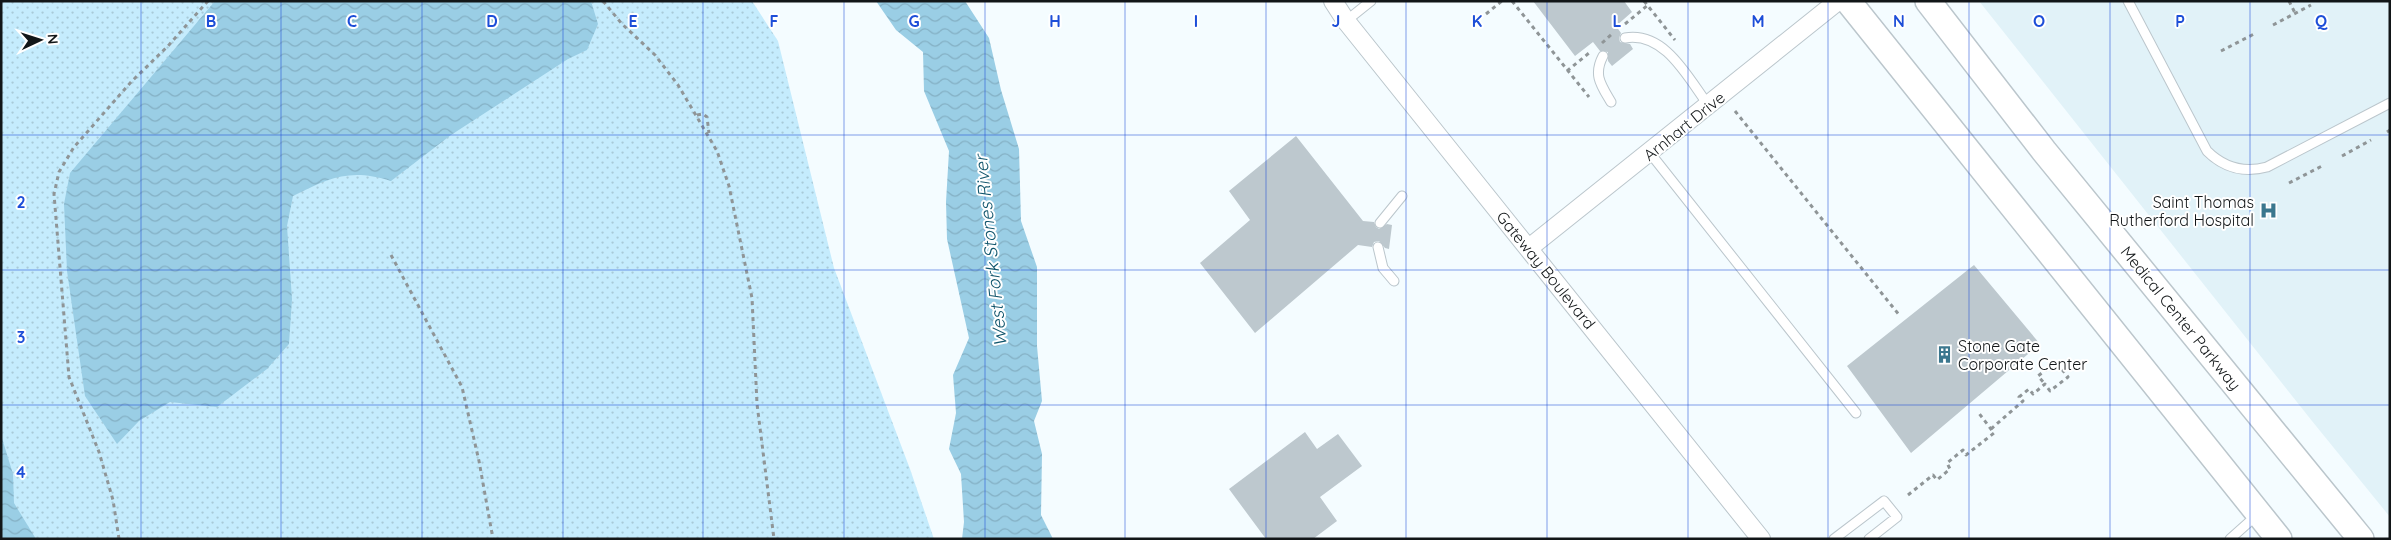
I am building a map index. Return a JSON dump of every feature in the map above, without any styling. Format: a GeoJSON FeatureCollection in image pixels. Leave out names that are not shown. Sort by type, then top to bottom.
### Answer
{"type":"FeatureCollection","features":[{"type":"Feature","properties":{"kind":"main road"},"geometry":{"type":"LineString","coordinates":[[1848,1],[2279,539]]}},
{"type":"Feature","properties":{"kind":"main road","name":"Medical Center Parkway"},"geometry":{"type":"LineString","coordinates":[[1928,1],[2044,151],[2361,539]]}},
{"type":"Feature","properties":{"kind":"street","name":"Gateway Boulevard"},"geometry":{"type":"LineString","coordinates":[[1332,1],[1346,21],[1761,539]]}},
{"type":"Feature","properties":{"kind":"street","name":"Arnhart Drive"},"geometry":{"type":"LineString","coordinates":[[1529,248],[1838,1]]}},
{"type":"Feature","properties":{"kind":"lane"},"geometry":{"type":"LineString","coordinates":[[1346,21],[1370,1]]}},
{"type":"Feature","properties":{"kind":"lane"},"geometry":{"type":"LineString","coordinates":[[2128,1],[2207,151],[2229,166],[2248,170],[2268,167],[2390,103]]}},
{"type":"Feature","properties":{"kind":"lane"},"geometry":{"type":"LineString","coordinates":[[1625,38],[1639,36],[1654,41],[1671,56],[1709,106]]}},
{"type":"Feature","properties":{"kind":"lane"},"geometry":{"type":"LineString","coordinates":[[1603,56],[1597,67],[1599,83],[1611,102]]}},
{"type":"Feature","properties":{"kind":"lane"},"geometry":{"type":"LineString","coordinates":[[1650,153],[1856,413]]}},
{"type":"Feature","properties":{"kind":"lane"},"geometry":{"type":"LineString","coordinates":[[1380,223],[1402,196]]}},
{"type":"Feature","properties":{"kind":"lane"},"geometry":{"type":"LineString","coordinates":[[1378,247],[1383,268],[1394,281]]}},
{"type":"Feature","properties":{"kind":"lane"},"geometry":{"type":"LineString","coordinates":[[1834,539],[1884,500],[1897,517],[1870,539]]}},
{"type":"Feature","properties":{"kind":"lane"},"geometry":{"type":"LineString","coordinates":[[2230,539],[2259,514]]}},
{"type":"Feature","properties":{"kind":"path"},"geometry":{"type":"LineString","coordinates":[[119,539],[113,500],[102,461],[69,377],[54,188],[59,172],[74,147],[132,81],[168,46],[208,1]]}},
{"type":"Feature","properties":{"kind":"path"},"geometry":{"type":"LineString","coordinates":[[603,1],[612,14],[640,39],[667,69],[697,115],[717,151],[729,186],[752,298],[757,395],[774,539]]}},
{"type":"Feature","properties":{"kind":"path"},"geometry":{"type":"LineString","coordinates":[[1486,14],[1502,1]]}},
{"type":"Feature","properties":{"kind":"path"},"geometry":{"type":"LineString","coordinates":[[1512,1],[1589,97]]}},
{"type":"Feature","properties":{"kind":"path"},"geometry":{"type":"LineString","coordinates":[[2289,1],[2295,13]]}},
{"type":"Feature","properties":{"kind":"path"},"geometry":{"type":"LineString","coordinates":[[1567,71],[1648,5]]}},
{"type":"Feature","properties":{"kind":"path"},"geometry":{"type":"LineString","coordinates":[[2273,25],[2311,5]]}},
{"type":"Feature","properties":{"kind":"path"},"geometry":{"type":"LineString","coordinates":[[2221,51],[2256,34]]}},
{"type":"Feature","properties":{"kind":"path"},"geometry":{"type":"LineString","coordinates":[[1735,112],[1900,316]]}},
{"type":"Feature","properties":{"kind":"path"},"geometry":{"type":"LineString","coordinates":[[697,115],[703,114],[707,117],[709,136]]}},
{"type":"Feature","properties":{"kind":"path"},"geometry":{"type":"LineString","coordinates":[[2342,156],[2371,140]]}},
{"type":"Feature","properties":{"kind":"path"},"geometry":{"type":"LineString","coordinates":[[2289,183],[2324,165]]}},
{"type":"Feature","properties":{"kind":"path"},"geometry":{"type":"LineString","coordinates":[[391,255],[462,388],[480,461],[493,539]]}},
{"type":"Feature","properties":{"kind":"path"},"geometry":{"type":"LineString","coordinates":[[2056,362],[2068,377],[2050,391],[2044,384],[2038,376],[2056,362]]}},
{"type":"Feature","properties":{"kind":"path"},"geometry":{"type":"LineString","coordinates":[[1991,429],[2023,402],[2019,397],[2029,389],[2033,394],[2044,384]]}},
{"type":"Feature","properties":{"kind":"path"},"geometry":{"type":"LineString","coordinates":[[1908,495],[1933,476],[1937,480],[1950,468],[1947,463],[1963,450],[1966,455],[1994,433],[1978,412]]}},
{"type":"Feature","properties":{"kind":"shaded area"},"geometry":{"type":"Polygon","coordinates":[[[1,1],[752,1],[778,41],[834,268],[910,469],[934,539],[1,539],[1,1]]]}},
{"type":"Feature","properties":{"kind":"shaded area","name":"Saint Thomas Rutherford Hospital"},"geometry":{"type":"Polygon","coordinates":[[[1979,1],[2390,1],[2390,517],[2312,421],[1979,1]]]}},
{"type":"Feature","properties":{"kind":"water"},"geometry":{"type":"Polygon","coordinates":[[[215,1],[591,1],[598,24],[587,50],[568,59],[451,135],[391,181],[363,175],[351,175],[329,180],[293,196],[287,226],[292,299],[289,344],[267,369],[217,407],[170,402],[139,421],[117,444],[85,396],[67,271],[64,204],[70,173],[215,1]]]}},
{"type":"Feature","properties":{"kind":"water","name":"West Fork Stones River"},"geometry":{"type":"Polygon","coordinates":[[[876,1],[965,1],[989,38],[1001,90],[1019,149],[1021,221],[1037,267],[1037,346],[1042,401],[1034,421],[1042,454],[1041,515],[1053,539],[962,539],[964,522],[961,474],[949,449],[956,413],[953,375],[969,338],[947,239],[946,202],[949,151],[924,91],[923,52],[896,30],[876,1]]]}},
{"type":"Feature","properties":{"kind":"water"},"geometry":{"type":"Polygon","coordinates":[[[1,435],[13,474],[14,503],[36,539],[1,539],[1,435]]]}},
{"type":"Feature","properties":{"kind":"building"},"geometry":{"type":"Polygon","coordinates":[[[1533,1],[1624,1],[1632,12],[1616,26],[1621,33],[1620,42],[1630,44],[1633,49],[1612,66],[1608,61],[1608,52],[1600,51],[1593,42],[1575,56],[1533,1]]]}},
{"type":"Feature","properties":{"kind":"building"},"geometry":{"type":"Polygon","coordinates":[[[1296,136],[1363,221],[1374,222],[1379,229],[1387,224],[1392,225],[1389,249],[1385,248],[1379,241],[1374,242],[1372,247],[1358,245],[1255,333],[1200,263],[1250,220],[1229,191],[1296,136]]]}},
{"type":"Feature","properties":{"kind":"building","name":"Stone Gate Corporate Center"},"geometry":{"type":"Polygon","coordinates":[[[1974,265],[2040,344],[1911,453],[1847,366],[1974,265]]]}},
{"type":"Feature","properties":{"kind":"building"},"geometry":{"type":"Polygon","coordinates":[[[1305,432],[1317,449],[1338,434],[1362,466],[1320,497],[1337,521],[1313,539],[1266,539],[1229,489],[1305,432]]]}},
{"type":"Feature","properties":{"kind":"place","name":"Saint Thomas Rutherford Hospital"},"geometry":{"type":"Point","coordinates":[2268,211]}},
{"type":"Feature","properties":{"kind":"place","name":"Stone Gate Corporate Center"},"geometry":{"type":"Point","coordinates":[1944,355]}}]}
